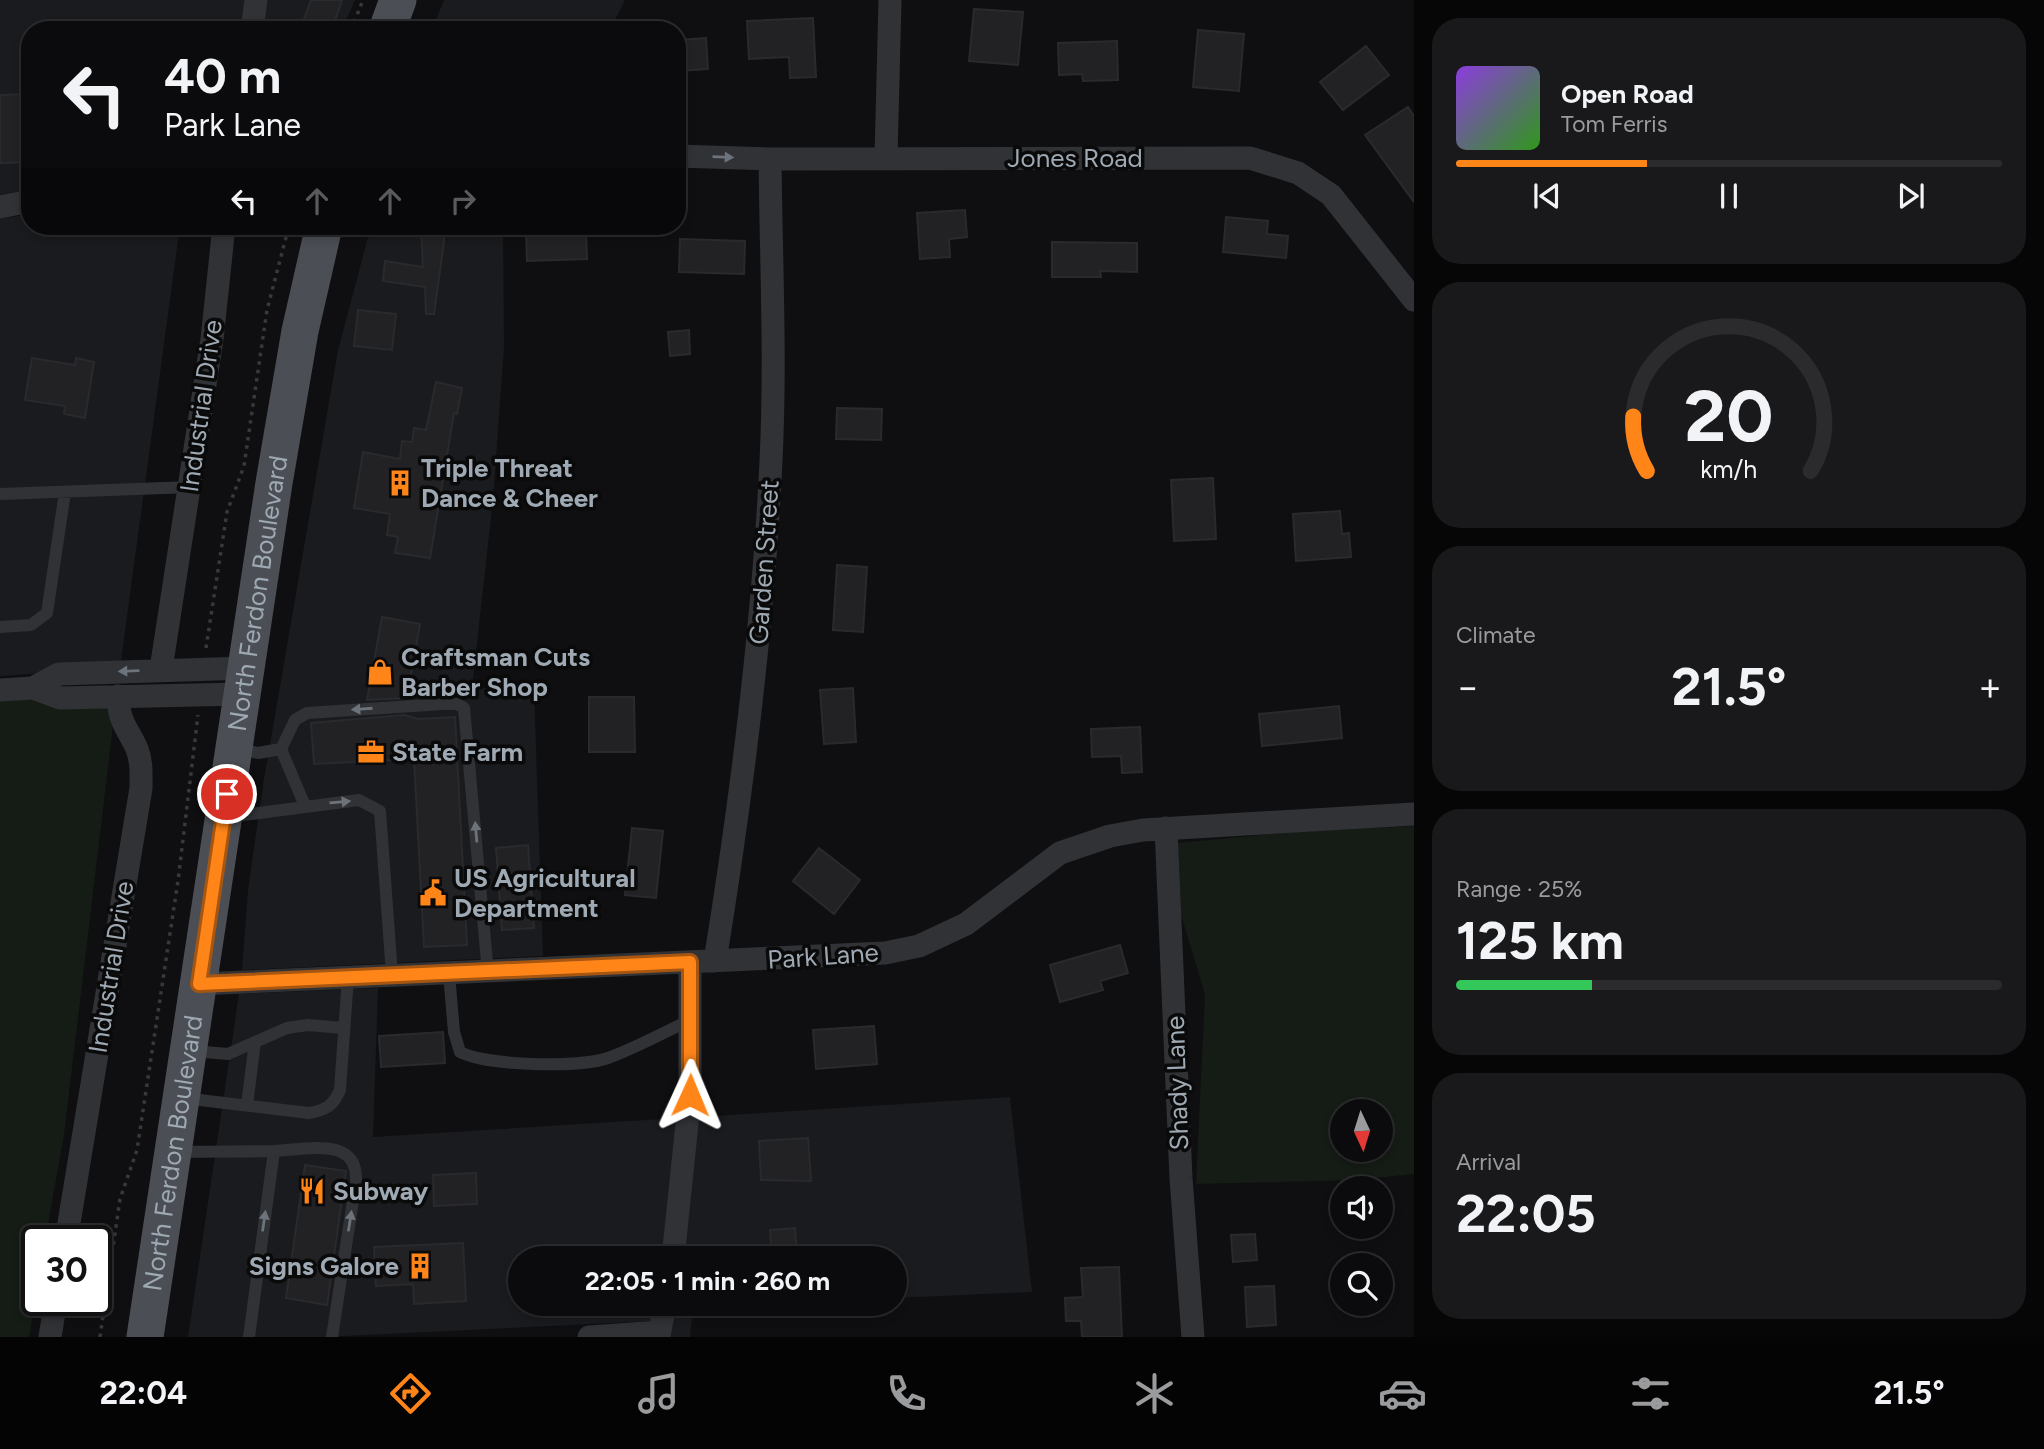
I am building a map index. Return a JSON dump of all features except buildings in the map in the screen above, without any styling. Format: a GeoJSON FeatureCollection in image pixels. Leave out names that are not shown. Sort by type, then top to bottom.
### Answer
{"type":"FeatureCollection","features":[{"type":"Feature","properties":{"kind":"main road"},"geometry":{"type":"LineString","coordinates":[[390,21],[398,0]]}},
{"type":"Feature","properties":{"kind":"main road","name":"North Ferdon Boulevard"},"geometry":{"type":"LineString","coordinates":[[145,1337],[300,331],[322,235]]}},
{"type":"Feature","properties":{"kind":"street"},"geometry":{"type":"LineString","coordinates":[[252,21],[256,0]]}},
{"type":"Feature","properties":{"kind":"street"},"geometry":{"type":"LineString","coordinates":[[886,157],[890,0]]}},
{"type":"Feature","properties":{"kind":"street","name":"Jones Road"},"geometry":{"type":"LineString","coordinates":[[686,156],[770,159],[1250,158],[1285,167],[1331,195],[1414,300]]}},
{"type":"Feature","properties":{"kind":"street","name":"Garden Street"},"geometry":{"type":"LineString","coordinates":[[715,961],[752,707],[765,567],[771,444],[770,159]]}},
{"type":"Feature","properties":{"kind":"street"},"geometry":{"type":"LineString","coordinates":[[0,207],[21,203]]}},
{"type":"Feature","properties":{"kind":"street","name":"Industrial Drive"},"geometry":{"type":"LineString","coordinates":[[161,669],[191,487],[223,235]]}},
{"type":"Feature","properties":{"kind":"street"},"geometry":{"type":"LineString","coordinates":[[33,688],[60,674],[161,669],[203,669],[244,681]]}},
{"type":"Feature","properties":{"kind":"street"},"geometry":{"type":"LineString","coordinates":[[0,690],[33,688],[60,698],[200,694],[244,681]]}},
{"type":"Feature","properties":{"kind":"street","name":"Industrial Drive"},"geometry":{"type":"LineString","coordinates":[[69,1225],[141,788],[141,764],[136,747],[122,724],[118,696]]}},
{"type":"Feature","properties":{"kind":"street","name":"Park Lane"},"geometry":{"type":"LineString","coordinates":[[199,984],[885,953],[919,946],[966,925],[1060,853],[1110,836],[1166,828],[1414,814]]}},
{"type":"Feature","properties":{"kind":"street","name":"Shady Lane"},"geometry":{"type":"LineString","coordinates":[[1166,828],[1181,1178],[1193,1337]]}},
{"type":"Feature","properties":{"kind":"street"},"geometry":{"type":"LineString","coordinates":[[674,1246],[687,1136],[690,962]]}},
{"type":"Feature","properties":{"kind":"street"},"geometry":{"type":"LineString","coordinates":[[50,1337],[53,1316]]}},
{"type":"Feature","properties":{"kind":"street"},"geometry":{"type":"LineString","coordinates":[[589,1337],[660,1335],[663,1316]]}},
{"type":"Feature","properties":{"kind":"lane"},"geometry":{"type":"LineString","coordinates":[[0,494],[191,487]]}},
{"type":"Feature","properties":{"kind":"lane"},"geometry":{"type":"LineString","coordinates":[[0,627],[31,625],[47,613],[65,492]]}},
{"type":"Feature","properties":{"kind":"lane"},"geometry":{"type":"LineString","coordinates":[[304,806],[281,749],[295,720],[307,713],[443,704],[457,704],[464,708],[488,973]]}},
{"type":"Feature","properties":{"kind":"lane"},"geometry":{"type":"LineString","coordinates":[[234,748],[258,753],[281,749]]}},
{"type":"Feature","properties":{"kind":"lane"},"geometry":{"type":"LineString","coordinates":[[224,817],[359,800],[380,811],[392,975]]}},
{"type":"Feature","properties":{"kind":"lane"},"geometry":{"type":"LineString","coordinates":[[449,974],[454,1032],[460,1052],[471,1058],[503,1063],[591,1062],[609,1058],[691,1020]]}},
{"type":"Feature","properties":{"kind":"lane"},"geometry":{"type":"LineString","coordinates":[[182,1098],[309,1113],[325,1110],[334,1104],[340,1090],[348,977]]}},
{"type":"Feature","properties":{"kind":"lane"},"geometry":{"type":"LineString","coordinates":[[190,1050],[228,1054],[287,1028],[343,1028]]}},
{"type":"Feature","properties":{"kind":"lane"},"geometry":{"type":"LineString","coordinates":[[247,1105],[255,1042]]}},
{"type":"Feature","properties":{"kind":"lane"},"geometry":{"type":"LineString","coordinates":[[174,1152],[335,1149],[347,1153],[354,1160],[356,1181],[332,1337]]}},
{"type":"Feature","properties":{"kind":"lane"},"geometry":{"type":"LineString","coordinates":[[249,1337],[274,1151]]}},
{"type":"Feature","properties":{"kind":"path"},"geometry":{"type":"LineString","coordinates":[[355,21],[363,0]]}},
{"type":"Feature","properties":{"kind":"path"},"geometry":{"type":"LineString","coordinates":[[203,669],[227,512],[244,466],[267,310],[287,235]]}},
{"type":"Feature","properties":{"kind":"path"},"geometry":{"type":"LineString","coordinates":[[100,1337],[120,1199],[137,1150],[178,881],[200,694]]}},
{"type":"Feature","properties":{"kind":"shaded area"},"geometry":{"type":"Polygon","coordinates":[[[0,0],[246,0],[242,21],[21,21],[21,191],[0,195],[0,0]]]}},
{"type":"Feature","properties":{"kind":"shaded area"},"geometry":{"type":"Polygon","coordinates":[[[267,0],[355,0],[346,21],[264,21],[267,0]]]}},
{"type":"Feature","properties":{"kind":"shaded area"},"geometry":{"type":"Polygon","coordinates":[[[444,0],[625,0],[614,21],[436,21],[444,0]]]}},
{"type":"Feature","properties":{"kind":"shaded area"},"geometry":{"type":"Polygon","coordinates":[[[21,216],[21,235],[179,235],[120,668],[0,676],[0,219],[21,216]]]}},
{"type":"Feature","properties":{"kind":"shaded area"},"geometry":{"type":"Polygon","coordinates":[[[369,235],[503,235],[504,347],[493,500],[472,688],[534,689],[543,956],[242,970],[248,890],[263,785],[338,350],[369,235]]]}},
{"type":"Feature","properties":{"kind":"shaded area"},"geometry":{"type":"Polygon","coordinates":[[[41,698],[116,701],[64,1135],[48,1225],[21,1225],[21,1316],[33,1316],[29,1337],[0,1337],[0,700],[41,698]]]}},
{"type":"Feature","properties":{"kind":"shaded area"},"geometry":{"type":"Polygon","coordinates":[[[1414,826],[1414,1174],[1330,1176],[1330,1181],[1196,1184],[1205,994],[1181,915],[1178,843],[1293,832],[1414,826]]]}},
{"type":"Feature","properties":{"kind":"shaded area"},"geometry":{"type":"Polygon","coordinates":[[[378,988],[373,1137],[678,1118],[663,1246],[508,1246],[508,1316],[652,1316],[651,1321],[324,1337],[188,1337],[239,994],[378,988]]]}},
{"type":"Feature","properties":{"kind":"shaded area"},"geometry":{"type":"Polygon","coordinates":[[[1010,1097],[1032,1292],[907,1297],[907,1246],[684,1246],[699,1117],[1010,1097]]]}},
{"type":"Feature","properties":{"kind":"shaded area"},"geometry":{"type":"Polygon","coordinates":[[[674,1316],[692,1316],[690,1337],[671,1337],[674,1316]]]}},
{"type":"Feature","properties":{"kind":"place","name":"Triple Threat Dance & Cheer"},"geometry":{"type":"Point","coordinates":[400,483]}},
{"type":"Feature","properties":{"kind":"place","name":"Craftsman Cuts Barber Shop"},"geometry":{"type":"Point","coordinates":[380,672]}},
{"type":"Feature","properties":{"kind":"place","name":"State Farm"},"geometry":{"type":"Point","coordinates":[371,752]}},
{"type":"Feature","properties":{"kind":"place","name":"US Agricultural Department"},"geometry":{"type":"Point","coordinates":[433,893]}},
{"type":"Feature","properties":{"kind":"place","name":"Subway"},"geometry":{"type":"Point","coordinates":[312,1191]}},
{"type":"Feature","properties":{"kind":"place","name":"Signs Galore"},"geometry":{"type":"Point","coordinates":[420,1266]}},
{"type":"Feature","properties":{"kind":"route"},"geometry":{"type":"LineString","coordinates":[[227,794],[199,984],[690,962],[690,1095]]}}]}
